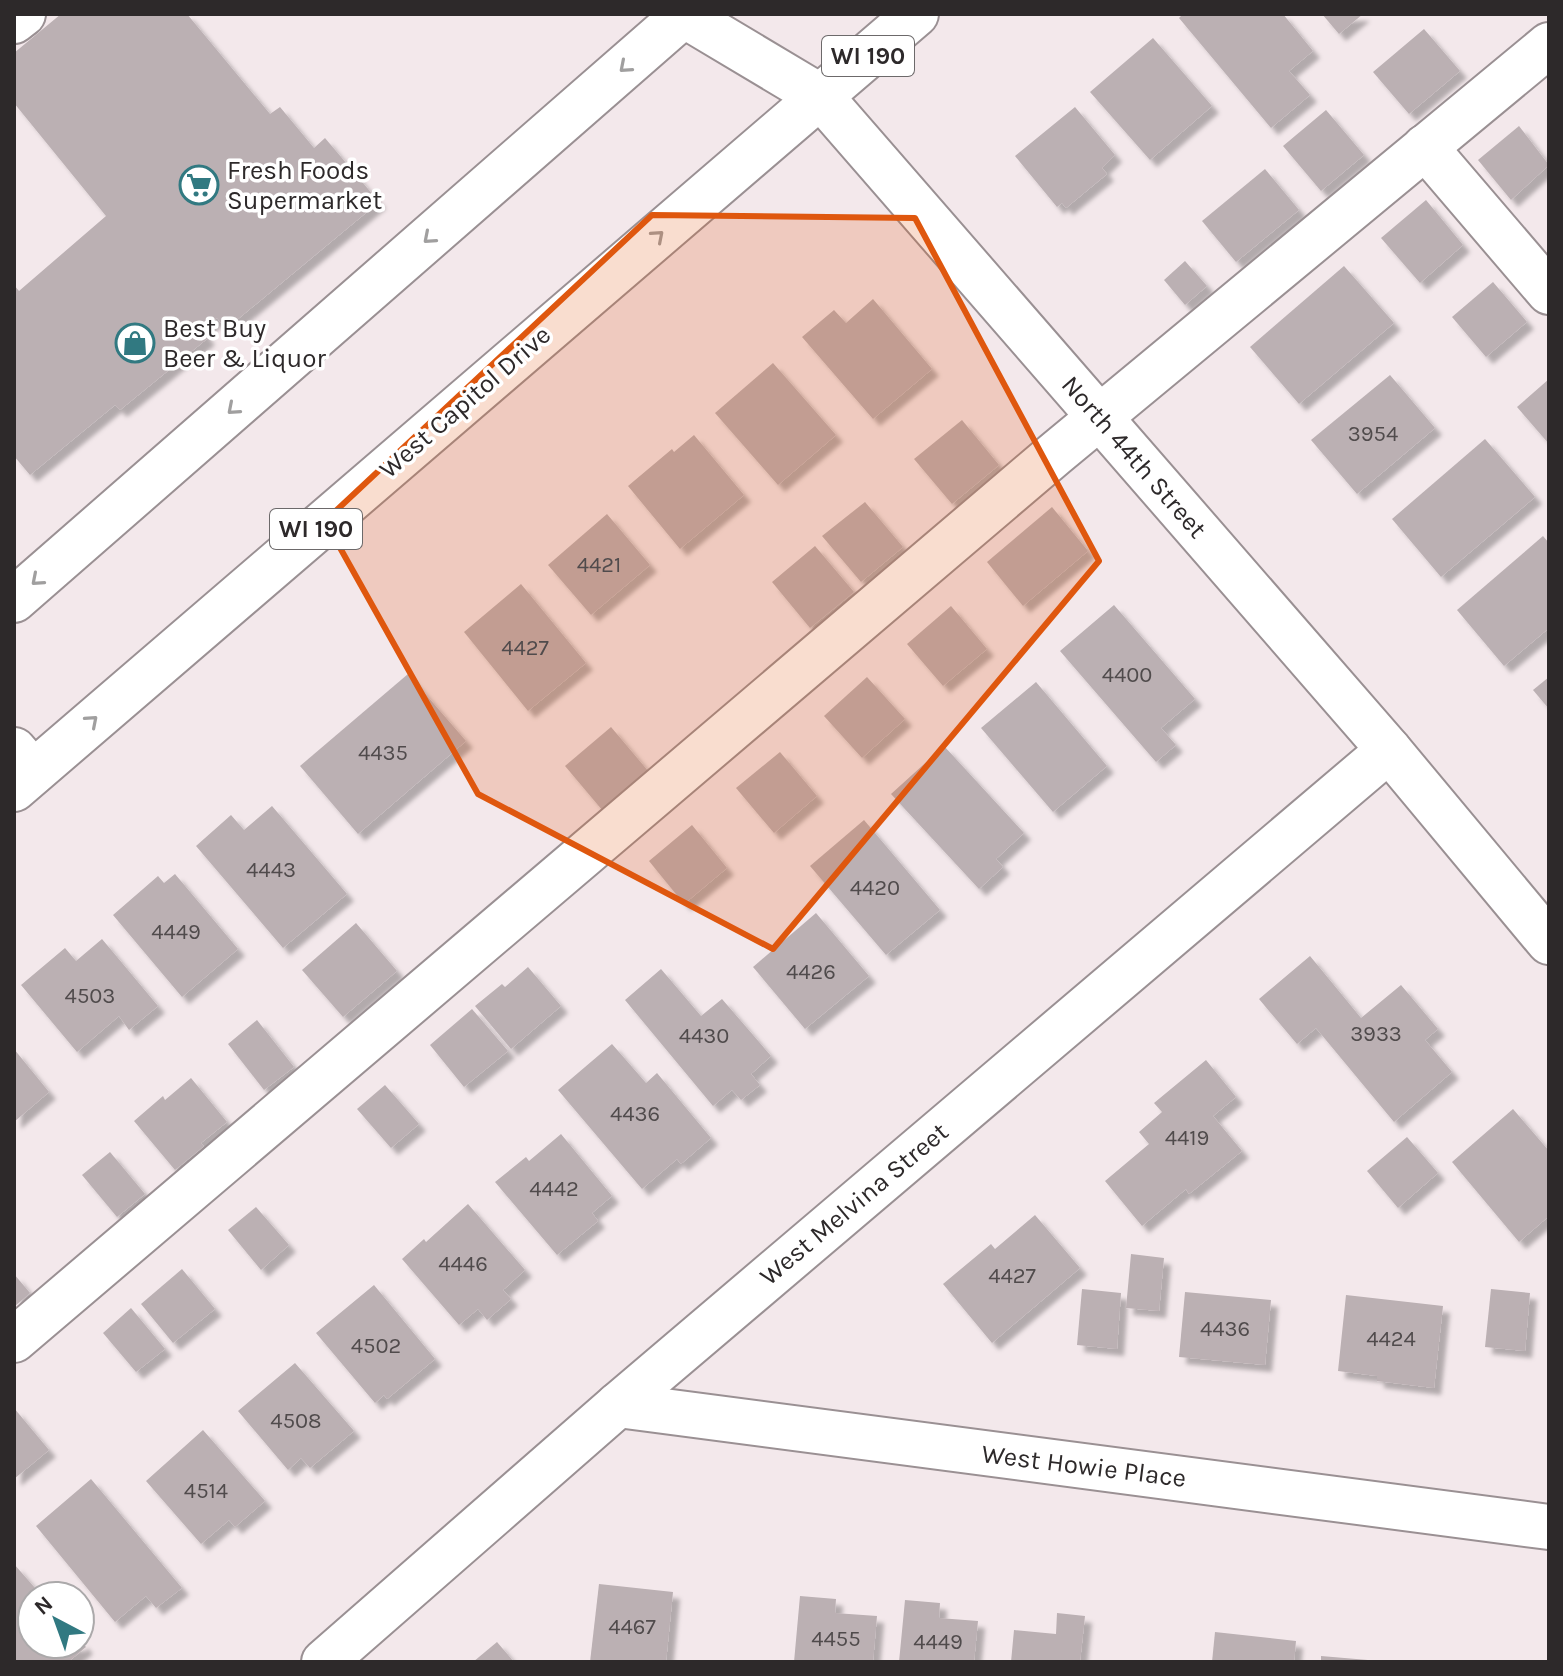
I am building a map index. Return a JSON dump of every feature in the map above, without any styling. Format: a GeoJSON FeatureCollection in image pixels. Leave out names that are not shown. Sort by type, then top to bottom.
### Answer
{"type":"FeatureCollection","features":[{"type":"Feature","properties":{"kind":"street"},"geometry":{"type":"LineString","coordinates":[[14,21],[23,14]]}},
{"type":"Feature","properties":{"kind":"street","name":"West Capitol Drive"},"geometry":{"type":"LineString","coordinates":[[20,770],[916,14]]}},
{"type":"Feature","properties":{"kind":"street"},"geometry":{"type":"LineString","coordinates":[[14,600],[684,15]]}},
{"type":"Feature","properties":{"kind":"street","name":"North 44th Street"},"geometry":{"type":"LineString","coordinates":[[684,15],[821,97],[1389,750],[1549,942]]}},
{"type":"Feature","properties":{"kind":"street"},"geometry":{"type":"LineString","coordinates":[[14,1340],[1099,417],[1549,45]]}},
{"type":"Feature","properties":{"kind":"street"},"geometry":{"type":"LineString","coordinates":[[1425,147],[1549,292]]}},
{"type":"Feature","properties":{"kind":"street","name":"West Melvina Street"},"geometry":{"type":"LineString","coordinates":[[324,1662],[618,1405],[1389,750]]}},
{"type":"Feature","properties":{"kind":"street","name":"West Howie Place"},"geometry":{"type":"LineString","coordinates":[[618,1405],[1549,1527]]}},
{"type":"Feature","properties":{"kind":"highlighted area"},"geometry":{"type":"Polygon","coordinates":[[[652,215],[915,218],[1099,561],[773,949],[478,794],[325,521],[652,215]]]}},
{"type":"Feature","properties":{"kind":"building"},"geometry":{"type":"Polygon","coordinates":[[[61,14],[187,14],[270,114],[280,107],[314,148],[325,138],[379,202],[226,329],[217,318],[202,331],[208,338],[120,410],[115,405],[30,475],[14,456],[14,285],[19,291],[106,216],[14,103],[14,53],[61,14]]]}},
{"type":"Feature","properties":{"kind":"building"},"geometry":{"type":"Polygon","coordinates":[[[1183,14],[1283,14],[1313,51],[1289,71],[1310,95],[1271,128],[1179,18],[1183,14]]]}},
{"type":"Feature","properties":{"kind":"building"},"geometry":{"type":"Polygon","coordinates":[[[1322,14],[1363,14],[1339,34],[1322,14]]]}},
{"type":"Feature","properties":{"kind":"building"},"geometry":{"type":"Polygon","coordinates":[[[1424,29],[1460,71],[1409,114],[1373,72],[1424,29]]]}},
{"type":"Feature","properties":{"kind":"building"},"geometry":{"type":"Polygon","coordinates":[[[1153,38],[1212,106],[1150,160],[1090,92],[1153,38]]]}},
{"type":"Feature","properties":{"kind":"building"},"geometry":{"type":"Polygon","coordinates":[[[1075,107],[1115,155],[1102,168],[1107,174],[1066,208],[1062,203],[1057,207],[1015,156],[1075,107]]]}},
{"type":"Feature","properties":{"kind":"building"},"geometry":{"type":"Polygon","coordinates":[[[1326,110],[1364,155],[1321,191],[1283,146],[1326,110]]]}},
{"type":"Feature","properties":{"kind":"building"},"geometry":{"type":"Polygon","coordinates":[[[1519,126],[1549,165],[1511,200],[1478,160],[1519,126]]]}},
{"type":"Feature","properties":{"kind":"building"},"geometry":{"type":"Polygon","coordinates":[[[1265,169],[1299,210],[1236,262],[1202,221],[1265,169]]]}},
{"type":"Feature","properties":{"kind":"building"},"geometry":{"type":"Polygon","coordinates":[[[1426,200],[1463,245],[1420,283],[1381,238],[1426,200]]]}},
{"type":"Feature","properties":{"kind":"building"},"geometry":{"type":"Polygon","coordinates":[[[1185,261],[1207,286],[1185,305],[1164,280],[1185,261]]]}},
{"type":"Feature","properties":{"kind":"building"},"geometry":{"type":"Polygon","coordinates":[[[1344,266],[1394,323],[1299,404],[1250,347],[1344,266]]]}},
{"type":"Feature","properties":{"kind":"building"},"geometry":{"type":"Polygon","coordinates":[[[1493,282],[1527,322],[1486,357],[1452,317],[1493,282]]]}},
{"type":"Feature","properties":{"kind":"building"},"geometry":{"type":"Polygon","coordinates":[[[873,299],[932,369],[873,419],[802,337],[834,310],[846,323],[873,299]]]}},
{"type":"Feature","properties":{"kind":"building"},"geometry":{"type":"Polygon","coordinates":[[[773,363],[836,435],[778,485],[715,413],[773,363]]]}},
{"type":"Feature","properties":{"kind":"building"},"geometry":{"type":"Polygon","coordinates":[[[1390,375],[1435,428],[1357,494],[1311,440],[1390,375]]]}},
{"type":"Feature","properties":{"kind":"building"},"geometry":{"type":"Polygon","coordinates":[[[1549,379],[1549,444],[1517,407],[1549,379]]]}},
{"type":"Feature","properties":{"kind":"building"},"geometry":{"type":"Polygon","coordinates":[[[962,420],[999,465],[952,504],[914,459],[962,420]]]}},
{"type":"Feature","properties":{"kind":"building"},"geometry":{"type":"Polygon","coordinates":[[[694,435],[744,495],[680,549],[628,486],[694,435]]]}},
{"type":"Feature","properties":{"kind":"building"},"geometry":{"type":"Polygon","coordinates":[[[1485,439],[1535,497],[1441,577],[1392,519],[1485,439]]]}},
{"type":"Feature","properties":{"kind":"building"},"geometry":{"type":"Polygon","coordinates":[[[865,502],[903,547],[861,582],[822,536],[865,502]]]}},
{"type":"Feature","properties":{"kind":"building"},"geometry":{"type":"Polygon","coordinates":[[[1052,507],[1088,551],[1023,606],[987,562],[1052,507]]]}},
{"type":"Feature","properties":{"kind":"building"},"geometry":{"type":"Polygon","coordinates":[[[607,514],[650,565],[591,615],[548,565],[607,514]]]}},
{"type":"Feature","properties":{"kind":"building"},"geometry":{"type":"Polygon","coordinates":[[[1543,536],[1549,543],[1549,628],[1504,666],[1457,610],[1543,536]]]}},
{"type":"Feature","properties":{"kind":"building"},"geometry":{"type":"Polygon","coordinates":[[[815,546],[854,592],[810,628],[772,582],[815,546]]]}},
{"type":"Feature","properties":{"kind":"building"},"geometry":{"type":"Polygon","coordinates":[[[521,584],[586,663],[528,711],[464,632],[521,584]]]}},
{"type":"Feature","properties":{"kind":"building"},"geometry":{"type":"Polygon","coordinates":[[[1114,605],[1195,699],[1161,728],[1176,745],[1156,762],[1060,651],[1114,605]]]}},
{"type":"Feature","properties":{"kind":"building"},"geometry":{"type":"Polygon","coordinates":[[[951,606],[987,649],[943,686],[907,644],[951,606]]]}},
{"type":"Feature","properties":{"kind":"building"},"geometry":{"type":"Polygon","coordinates":[[[408,674],[466,741],[358,834],[300,766],[408,674]]]}},
{"type":"Feature","properties":{"kind":"building"},"geometry":{"type":"Polygon","coordinates":[[[867,677],[905,719],[862,758],[824,716],[867,677]]]}},
{"type":"Feature","properties":{"kind":"building"},"geometry":{"type":"Polygon","coordinates":[[[1549,677],[1549,709],[1533,690],[1549,677]]]}},
{"type":"Feature","properties":{"kind":"building"},"geometry":{"type":"Polygon","coordinates":[[[1036,682],[1107,766],[1053,812],[981,728],[1036,682]]]}},
{"type":"Feature","properties":{"kind":"building"},"geometry":{"type":"Polygon","coordinates":[[[611,727],[649,772],[603,811],[565,766],[611,727]]]}},
{"type":"Feature","properties":{"kind":"building"},"geometry":{"type":"Polygon","coordinates":[[[944,746],[1024,833],[996,859],[1003,867],[979,889],[891,794],[944,746]]]}},
{"type":"Feature","properties":{"kind":"building"},"geometry":{"type":"Polygon","coordinates":[[[780,752],[817,796],[774,833],[736,788],[780,752]]]}},
{"type":"Feature","properties":{"kind":"building"},"geometry":{"type":"Polygon","coordinates":[[[272,806],[347,894],[283,948],[196,846],[231,815],[244,830],[272,806]]]}},
{"type":"Feature","properties":{"kind":"building"},"geometry":{"type":"Polygon","coordinates":[[[864,820],[940,910],[886,955],[810,866],[864,820]]]}},
{"type":"Feature","properties":{"kind":"building"},"geometry":{"type":"Polygon","coordinates":[[[692,825],[727,868],[684,904],[649,861],[692,825]]]}},
{"type":"Feature","properties":{"kind":"building"},"geometry":{"type":"Polygon","coordinates":[[[175,874],[238,949],[182,997],[113,915],[158,876],[164,883],[175,874]]]}},
{"type":"Feature","properties":{"kind":"building"},"geometry":{"type":"Polygon","coordinates":[[[816,913],[869,976],[805,1029],[753,967],[816,913]]]}},
{"type":"Feature","properties":{"kind":"building"},"geometry":{"type":"Polygon","coordinates":[[[356,923],[397,971],[343,1017],[302,970],[356,923]]]}},
{"type":"Feature","properties":{"kind":"building"},"geometry":{"type":"Polygon","coordinates":[[[102,939],[158,1006],[129,1030],[119,1016],[77,1052],[21,985],[65,948],[76,961],[102,939]]]}},
{"type":"Feature","properties":{"kind":"building"},"geometry":{"type":"Polygon","coordinates":[[[1310,956],[1361,1018],[1401,985],[1438,1029],[1425,1040],[1452,1072],[1394,1122],[1316,1028],[1297,1044],[1259,999],[1310,956]]]}},
{"type":"Feature","properties":{"kind":"building"},"geometry":{"type":"Polygon","coordinates":[[[528,967],[561,1006],[511,1049],[475,1006],[502,984],[505,987],[528,967]]]}},
{"type":"Feature","properties":{"kind":"building"},"geometry":{"type":"Polygon","coordinates":[[[661,969],[701,1016],[722,999],[771,1056],[751,1074],[760,1085],[741,1100],[732,1090],[713,1106],[625,1000],[661,969]]]}},
{"type":"Feature","properties":{"kind":"building"},"geometry":{"type":"Polygon","coordinates":[[[472,1009],[508,1051],[464,1087],[430,1045],[472,1009]]]}},
{"type":"Feature","properties":{"kind":"building"},"geometry":{"type":"Polygon","coordinates":[[[257,1020],[294,1067],[264,1090],[228,1044],[257,1020]]]}},
{"type":"Feature","properties":{"kind":"building"},"geometry":{"type":"Polygon","coordinates":[[[612,1044],[646,1083],[657,1073],[711,1138],[681,1164],[677,1159],[642,1189],[558,1090],[612,1044]]]}},
{"type":"Feature","properties":{"kind":"building"},"geometry":{"type":"Polygon","coordinates":[[[14,1049],[49,1092],[14,1122],[14,1049]]]}},
{"type":"Feature","properties":{"kind":"building"},"geometry":{"type":"Polygon","coordinates":[[[1206,1060],[1236,1097],[1213,1116],[1242,1151],[1189,1194],[1186,1189],[1142,1226],[1105,1181],[1149,1144],[1139,1132],[1162,1112],[1154,1103],[1206,1060]]]}},
{"type":"Feature","properties":{"kind":"building"},"geometry":{"type":"Polygon","coordinates":[[[191,1078],[227,1122],[175,1170],[134,1121],[163,1096],[165,1100],[191,1078]]]}},
{"type":"Feature","properties":{"kind":"building"},"geometry":{"type":"Polygon","coordinates":[[[385,1085],[419,1124],[391,1148],[357,1109],[385,1085]]]}},
{"type":"Feature","properties":{"kind":"building"},"geometry":{"type":"Polygon","coordinates":[[[1513,1109],[1549,1151],[1549,1216],[1519,1242],[1452,1162],[1513,1109]]]}},
{"type":"Feature","properties":{"kind":"building"},"geometry":{"type":"Polygon","coordinates":[[[561,1134],[612,1196],[592,1213],[598,1221],[557,1255],[495,1182],[526,1157],[529,1161],[561,1134]]]}},
{"type":"Feature","properties":{"kind":"building"},"geometry":{"type":"Polygon","coordinates":[[[1407,1137],[1438,1173],[1398,1208],[1367,1171],[1407,1137]]]}},
{"type":"Feature","properties":{"kind":"building"},"geometry":{"type":"Polygon","coordinates":[[[110,1152],[145,1194],[117,1217],[82,1175],[110,1152]]]}},
{"type":"Feature","properties":{"kind":"building"},"geometry":{"type":"Polygon","coordinates":[[[468,1204],[525,1270],[503,1290],[511,1299],[487,1320],[478,1309],[459,1325],[402,1259],[468,1204]]]}},
{"type":"Feature","properties":{"kind":"building"},"geometry":{"type":"Polygon","coordinates":[[[256,1207],[289,1245],[261,1270],[228,1230],[256,1207]]]}},
{"type":"Feature","properties":{"kind":"building"},"geometry":{"type":"Polygon","coordinates":[[[1035,1215],[1080,1268],[992,1343],[943,1284],[991,1244],[995,1249],[1035,1215]]]}},
{"type":"Feature","properties":{"kind":"building"},"geometry":{"type":"Polygon","coordinates":[[[1131,1254],[1164,1258],[1159,1311],[1126,1308],[1131,1254]]]}},
{"type":"Feature","properties":{"kind":"building"},"geometry":{"type":"Polygon","coordinates":[[[182,1269],[215,1309],[173,1343],[141,1304],[182,1269]]]}},
{"type":"Feature","properties":{"kind":"building"},"geometry":{"type":"Polygon","coordinates":[[[14,1274],[30,1293],[14,1307],[14,1274]]]}},
{"type":"Feature","properties":{"kind":"building"},"geometry":{"type":"Polygon","coordinates":[[[374,1285],[435,1359],[387,1399],[384,1395],[375,1403],[316,1333],[374,1285]]]}},
{"type":"Feature","properties":{"kind":"building"},"geometry":{"type":"Polygon","coordinates":[[[1082,1289],[1121,1293],[1117,1349],[1077,1345],[1082,1289]]]}},
{"type":"Feature","properties":{"kind":"building"},"geometry":{"type":"Polygon","coordinates":[[[1491,1289],[1530,1293],[1525,1351],[1485,1347],[1491,1289]]]}},
{"type":"Feature","properties":{"kind":"building"},"geometry":{"type":"Polygon","coordinates":[[[1185,1292],[1271,1300],[1265,1365],[1179,1357],[1185,1292]]]}},
{"type":"Feature","properties":{"kind":"building"},"geometry":{"type":"Polygon","coordinates":[[[1346,1295],[1443,1306],[1434,1388],[1377,1381],[1377,1376],[1338,1371],[1346,1295]]]}},
{"type":"Feature","properties":{"kind":"building"},"geometry":{"type":"Polygon","coordinates":[[[131,1308],[165,1349],[136,1372],[103,1333],[131,1308]]]}},
{"type":"Feature","properties":{"kind":"building"},"geometry":{"type":"Polygon","coordinates":[[[295,1363],[354,1431],[310,1468],[301,1458],[288,1470],[238,1411],[295,1363]]]}},
{"type":"Feature","properties":{"kind":"building"},"geometry":{"type":"Polygon","coordinates":[[[14,1408],[49,1450],[14,1479],[14,1408]]]}},
{"type":"Feature","properties":{"kind":"building"},"geometry":{"type":"Polygon","coordinates":[[[203,1430],[265,1501],[235,1527],[229,1520],[201,1544],[146,1481],[203,1430]]]}},
{"type":"Feature","properties":{"kind":"building"},"geometry":{"type":"Polygon","coordinates":[[[91,1479],[182,1588],[156,1608],[146,1596],[115,1622],[96,1599],[96,1580],[80,1580],[36,1526],[91,1479]]]}},
{"type":"Feature","properties":{"kind":"building"},"geometry":{"type":"Polygon","coordinates":[[[14,1564],[28,1580],[16,1580],[16,1660],[70,1660],[14,1662],[14,1564]]]}},
{"type":"Feature","properties":{"kind":"building"},"geometry":{"type":"Polygon","coordinates":[[[599,1584],[673,1592],[666,1662],[590,1662],[599,1584]]]}},
{"type":"Feature","properties":{"kind":"building"},"geometry":{"type":"Polygon","coordinates":[[[800,1596],[836,1599],[835,1613],[877,1616],[873,1662],[794,1662],[800,1596]]]}},
{"type":"Feature","properties":{"kind":"building"},"geometry":{"type":"Polygon","coordinates":[[[905,1600],[940,1603],[939,1618],[978,1621],[974,1662],[899,1662],[905,1600]]]}},
{"type":"Feature","properties":{"kind":"building"},"geometry":{"type":"Polygon","coordinates":[[[1057,1613],[1085,1616],[1080,1662],[1011,1662],[1014,1630],[1056,1634],[1057,1613]]]}},
{"type":"Feature","properties":{"kind":"building"},"geometry":{"type":"Polygon","coordinates":[[[1215,1632],[1296,1641],[1294,1662],[1212,1662],[1215,1632]]]}},
{"type":"Feature","properties":{"kind":"building"},"geometry":{"type":"Polygon","coordinates":[[[497,1642],[514,1662],[473,1662],[497,1642]]]}},
{"type":"Feature","properties":{"kind":"building"},"geometry":{"type":"Polygon","coordinates":[[[1321,1656],[1368,1660],[1368,1662],[1321,1662],[1321,1656]]]}},
{"type":"Feature","properties":{"kind":"place","name":"Fresh Foods Supermarket"},"geometry":{"type":"Point","coordinates":[199,185]}},
{"type":"Feature","properties":{"kind":"place","name":"Best Buy Beer & Liquor"},"geometry":{"type":"Point","coordinates":[135,343]}}]}
